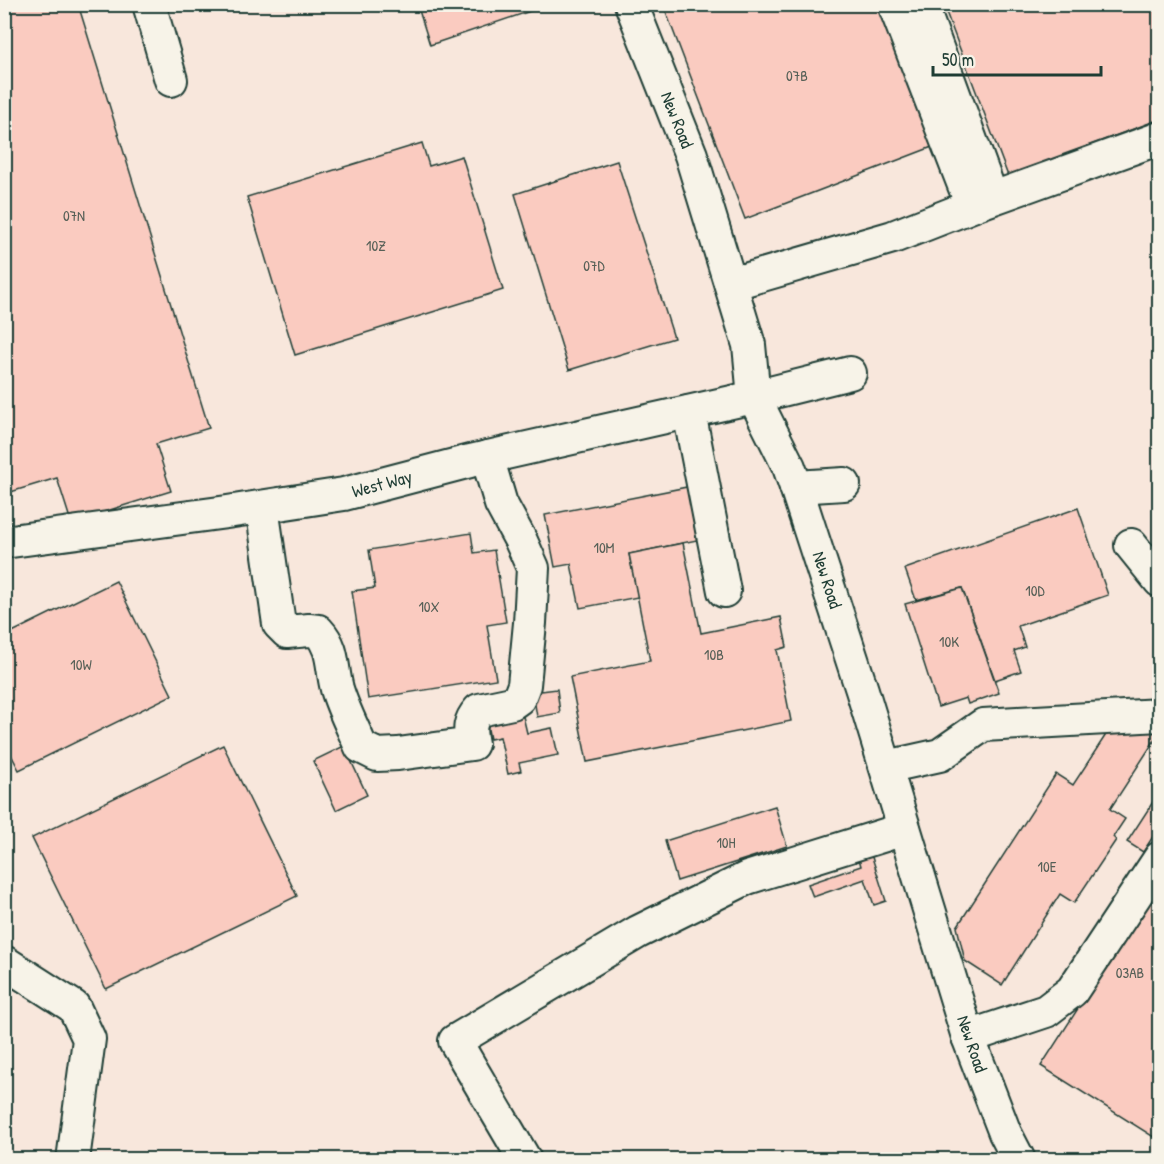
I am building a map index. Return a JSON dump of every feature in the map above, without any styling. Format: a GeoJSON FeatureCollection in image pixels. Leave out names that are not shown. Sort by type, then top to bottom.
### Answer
{"type":"FeatureCollection","features":[{"type":"Feature","properties":{"kind":"lane"},"geometry":{"type":"LineString","coordinates":[[148,4],[171,80]]}},
{"type":"Feature","properties":{"kind":"lane","name":"New Road"},"geometry":{"type":"LineString","coordinates":[[631,4],[691,155],[749,345],[754,397],[789,467],[796,487],[862,690],[968,1037],[1005,1133],[1019,1160]]}},
{"type":"Feature","properties":{"kind":"lane"},"geometry":{"type":"LineString","coordinates":[[894,4],[982,202]]}},
{"type":"Feature","properties":{"kind":"lane"},"geometry":{"type":"LineString","coordinates":[[921,4],[982,202]]}},
{"type":"Feature","properties":{"kind":"lane"},"geometry":{"type":"LineString","coordinates":[[731,284],[893,237],[982,202],[1160,138]]}},
{"type":"Feature","properties":{"kind":"lane","name":"West Way"},"geometry":{"type":"LineString","coordinates":[[4,542],[344,494],[487,457],[850,373]]}},
{"type":"Feature","properties":{"kind":"lane"},"geometry":{"type":"LineString","coordinates":[[688,412],[724,591]]}},
{"type":"Feature","properties":{"kind":"lane"},"geometry":{"type":"LineString","coordinates":[[262,507],[279,624],[287,632],[318,631],[327,640],[337,689],[361,747],[377,754],[398,754],[472,744],[470,733],[472,718],[479,710],[512,703],[519,698],[524,685],[531,612],[533,568],[501,504],[487,457]]}},
{"type":"Feature","properties":{"kind":"lane"},"geometry":{"type":"LineString","coordinates":[[796,487],[844,484]]}},
{"type":"Feature","properties":{"kind":"lane"},"geometry":{"type":"LineString","coordinates":[[1131,545],[1160,581]]}},
{"type":"Feature","properties":{"kind":"lane"},"geometry":{"type":"LineString","coordinates":[[886,767],[940,755],[984,725],[1160,715]]}},
{"type":"Feature","properties":{"kind":"lane"},"geometry":{"type":"LineString","coordinates":[[525,1160],[455,1041],[638,932],[747,878],[904,829]]}},
{"type":"Feature","properties":{"kind":"lane"},"geometry":{"type":"LineString","coordinates":[[968,1037],[1046,1011],[1072,991],[1160,858]]}},
{"type":"Feature","properties":{"kind":"lane"},"geometry":{"type":"LineString","coordinates":[[4,962],[74,1007],[89,1039],[73,1160]]}},
{"type":"Feature","properties":{"kind":"shaded area"},"geometry":{"type":"Polygon","coordinates":[[[5,5],[1159,5],[1159,1159],[5,1160],[5,5]]]}},
{"type":"Feature","properties":{"kind":"building"},"geometry":{"type":"Polygon","coordinates":[[[4,4],[78,4],[209,428],[156,444],[171,491],[71,522],[57,478],[4,494],[4,4]]]}},
{"type":"Feature","properties":{"kind":"building"},"geometry":{"type":"Polygon","coordinates":[[[417,4],[551,4],[430,45],[417,4]]]}},
{"type":"Feature","properties":{"kind":"building"},"geometry":{"type":"Polygon","coordinates":[[[663,4],[877,4],[932,147],[745,219],[663,4]]]}},
{"type":"Feature","properties":{"kind":"building"},"geometry":{"type":"Polygon","coordinates":[[[943,4],[1160,4],[1160,119],[1008,176],[943,4]]]}},
{"type":"Feature","properties":{"kind":"building"},"geometry":{"type":"Polygon","coordinates":[[[422,143],[429,166],[462,156],[503,290],[295,355],[247,197],[422,143]]]}},
{"type":"Feature","properties":{"kind":"building"},"geometry":{"type":"Polygon","coordinates":[[[617,161],[674,338],[569,370],[515,194],[617,161]]]}},
{"type":"Feature","properties":{"kind":"building"},"geometry":{"type":"Polygon","coordinates":[[[687,487],[697,540],[629,554],[638,597],[580,608],[571,564],[555,567],[545,515],[687,487]]]}},
{"type":"Feature","properties":{"kind":"building"},"geometry":{"type":"Polygon","coordinates":[[[1078,508],[1108,595],[1018,626],[1025,647],[1014,651],[1021,671],[995,680],[962,588],[916,600],[905,569],[1078,508]]]}},
{"type":"Feature","properties":{"kind":"building"},"geometry":{"type":"Polygon","coordinates":[[[471,533],[474,553],[494,550],[506,622],[487,625],[496,679],[368,699],[352,591],[375,588],[369,550],[471,533]]]}},
{"type":"Feature","properties":{"kind":"building"},"geometry":{"type":"Polygon","coordinates":[[[683,543],[701,633],[781,617],[787,647],[777,650],[791,721],[587,762],[570,677],[650,661],[629,554],[683,543]]]}},
{"type":"Feature","properties":{"kind":"building"},"geometry":{"type":"Polygon","coordinates":[[[116,581],[172,695],[19,770],[4,741],[4,636],[116,581]]]}},
{"type":"Feature","properties":{"kind":"building"},"geometry":{"type":"Polygon","coordinates":[[[962,588],[999,693],[968,704],[966,698],[938,707],[905,604],[962,588]]]}},
{"type":"Feature","properties":{"kind":"building"},"geometry":{"type":"Polygon","coordinates":[[[557,689],[560,713],[537,717],[533,692],[557,689]]]}},
{"type":"Feature","properties":{"kind":"building"},"geometry":{"type":"Polygon","coordinates":[[[522,712],[527,733],[552,728],[558,755],[519,763],[521,771],[508,774],[500,737],[490,739],[486,720],[522,712]]]}},
{"type":"Feature","properties":{"kind":"building"},"geometry":{"type":"Polygon","coordinates":[[[1160,722],[1160,732],[1110,809],[1125,819],[1113,837],[1116,840],[1074,903],[1060,894],[1002,985],[965,961],[957,927],[1056,774],[1073,785],[1111,727],[1160,722]]]}},
{"type":"Feature","properties":{"kind":"building"},"geometry":{"type":"Polygon","coordinates":[[[223,745],[297,896],[106,989],[32,838],[223,745]]]}},
{"type":"Feature","properties":{"kind":"building"},"geometry":{"type":"Polygon","coordinates":[[[344,746],[367,795],[336,810],[313,761],[344,746]]]}},
{"type":"Feature","properties":{"kind":"building"},"geometry":{"type":"Polygon","coordinates":[[[1160,791],[1160,826],[1143,852],[1127,842],[1160,791]]]}},
{"type":"Feature","properties":{"kind":"building"},"geometry":{"type":"Polygon","coordinates":[[[775,806],[787,846],[677,881],[665,841],[775,806]]]}},
{"type":"Feature","properties":{"kind":"building"},"geometry":{"type":"Polygon","coordinates":[[[870,851],[886,901],[874,905],[865,879],[813,897],[808,884],[861,866],[858,855],[870,851]]]}},
{"type":"Feature","properties":{"kind":"building"},"geometry":{"type":"Polygon","coordinates":[[[1160,881],[1160,1141],[1041,1066],[1160,881]]]}}]}
